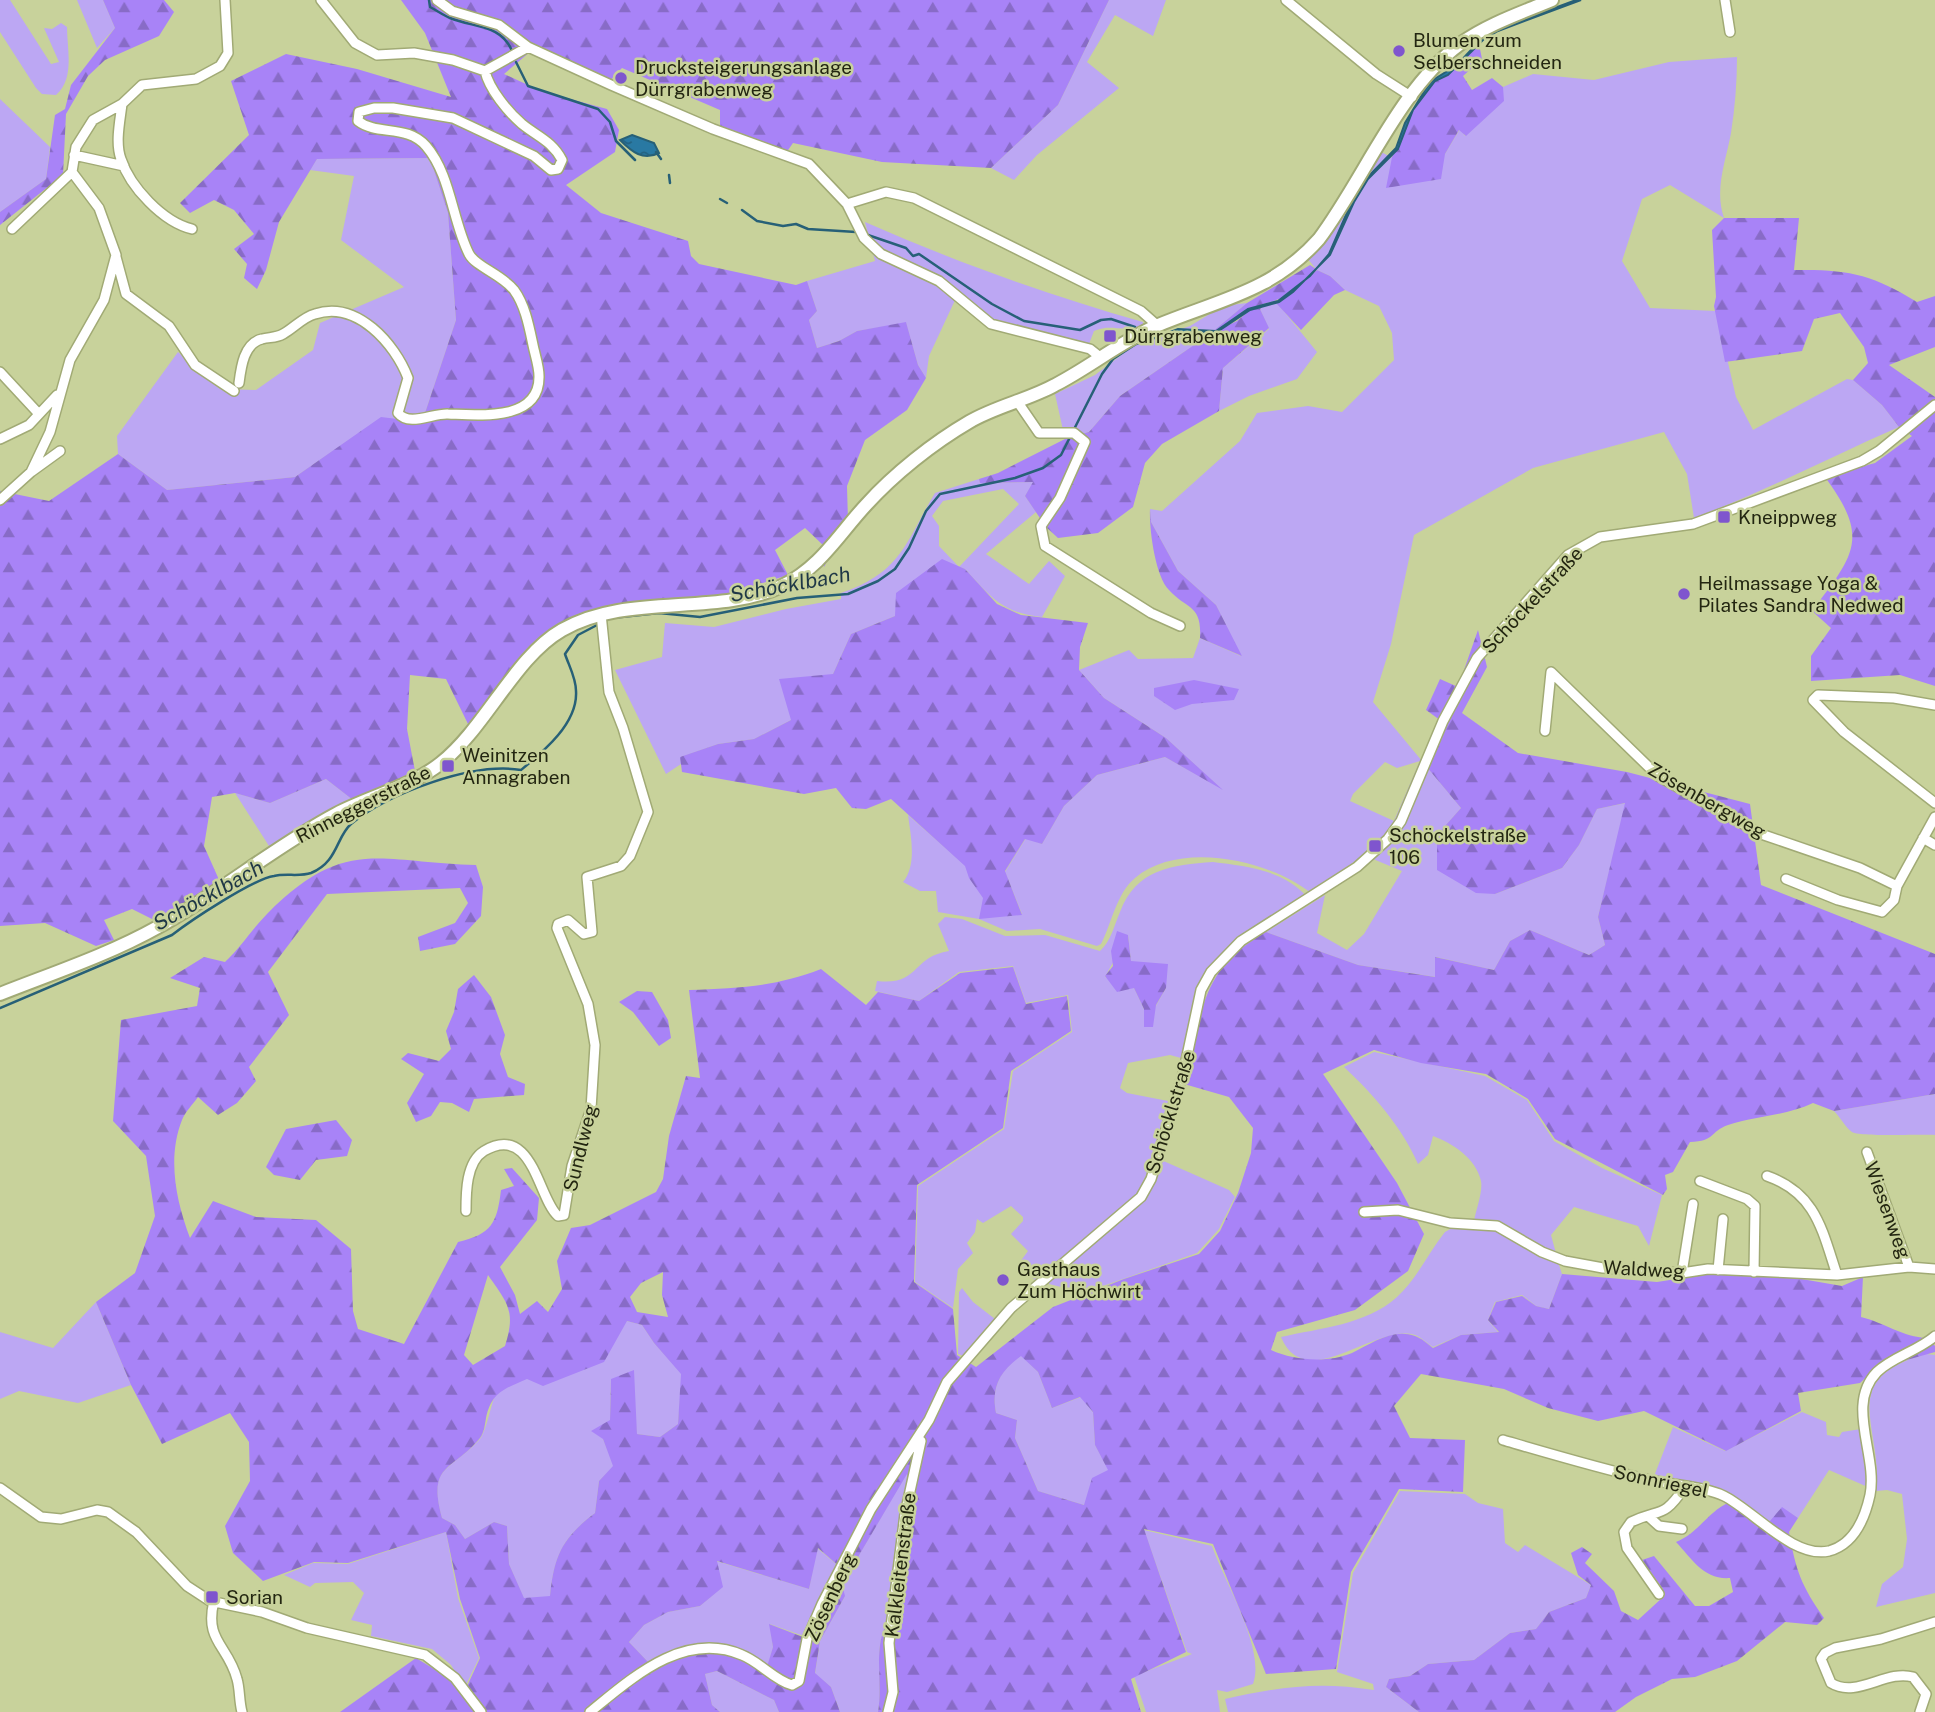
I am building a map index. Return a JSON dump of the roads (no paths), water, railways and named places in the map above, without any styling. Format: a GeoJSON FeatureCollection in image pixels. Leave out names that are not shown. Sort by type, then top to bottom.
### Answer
{"type":"FeatureCollection","features":[{"type":"Feature","properties":{"kind":"main road","name":"Rinneggerstraße"},"geometry":{"type":"LineString","coordinates":[[0,994],[159,927],[275,850],[330,818],[422,776],[461,744],[541,646],[567,627],[601,614],[738,597],[781,587],[819,561],[879,491],[967,423],[1059,383],[1158,326],[1251,290],[1301,260],[1333,219],[1412,97],[1460,45],[1496,23],[1552,0]]}},
{"type":"Feature","properties":{"kind":"street"},"geometry":{"type":"LineString","coordinates":[[12,229],[72,172],[74,155],[83,133],[93,120],[122,104],[142,85],[196,79],[220,66],[228,53],[225,0]]}},
{"type":"Feature","properties":{"kind":"street"},"geometry":{"type":"LineString","coordinates":[[321,0],[355,43],[377,55],[414,54],[453,60],[485,71],[528,47]]}},
{"type":"Feature","properties":{"kind":"street"},"geometry":{"type":"LineString","coordinates":[[437,0],[452,10],[499,25],[528,47],[713,129],[802,160],[821,174],[847,204],[869,244],[881,254],[939,281],[991,324],[1090,349],[1100,357]]}},
{"type":"Feature","properties":{"kind":"street"},"geometry":{"type":"LineString","coordinates":[[1286,0],[1377,74],[1412,97]]}},
{"type":"Feature","properties":{"kind":"street"},"geometry":{"type":"LineString","coordinates":[[1726,0],[1730,32]]}},
{"type":"Feature","properties":{"kind":"street"},"geometry":{"type":"LineString","coordinates":[[72,172],[99,208],[116,255],[126,294],[169,326],[195,365],[236,387],[244,354],[259,339],[277,337],[314,314],[331,312],[372,326],[387,340],[408,378],[399,405],[398,413],[401,417],[409,420],[444,413],[507,413],[526,404],[536,392],[539,377],[519,298],[497,273],[471,257],[441,173],[426,146],[404,132],[368,126],[358,121],[359,112],[374,108],[423,111],[453,118],[534,156],[551,170],[558,169],[562,160],[554,146],[521,124],[488,82],[485,71]]}},
{"type":"Feature","properties":{"kind":"street"},"geometry":{"type":"LineString","coordinates":[[122,104],[120,157],[124,166],[133,182],[164,215],[177,225],[192,229]]}},
{"type":"Feature","properties":{"kind":"street"},"geometry":{"type":"LineString","coordinates":[[74,155],[124,166]]}},
{"type":"Feature","properties":{"kind":"street"},"geometry":{"type":"LineString","coordinates":[[847,204],[868,194],[886,192],[914,198],[1141,311],[1158,326]]}},
{"type":"Feature","properties":{"kind":"street"},"geometry":{"type":"LineString","coordinates":[[32,472],[50,432],[58,394],[70,359],[104,300],[116,255]]}},
{"type":"Feature","properties":{"kind":"street"},"geometry":{"type":"LineString","coordinates":[[0,372],[39,414]]}},
{"type":"Feature","properties":{"kind":"street"},"geometry":{"type":"LineString","coordinates":[[0,439],[18,432],[58,394]]}},
{"type":"Feature","properties":{"kind":"street"},"geometry":{"type":"LineString","coordinates":[[1017,401],[1039,433],[1072,432],[1082,437],[1083,449],[1060,498],[1041,526],[1045,546],[1151,613],[1180,626]]}},
{"type":"Feature","properties":{"kind":"street","name":"Schöckelstraße"},"geometry":{"type":"LineString","coordinates":[[1313,898],[1357,867],[1388,839],[1401,821],[1453,699],[1477,658],[1568,555],[1600,537],[1693,524],[1862,461],[1879,451],[1935,405]]}},
{"type":"Feature","properties":{"kind":"street"},"geometry":{"type":"LineString","coordinates":[[0,500],[60,452]]}},
{"type":"Feature","properties":{"kind":"street","name":"Sundlweg"},"geometry":{"type":"LineString","coordinates":[[466,1211],[466,1192],[476,1157],[494,1147],[509,1147],[529,1159],[538,1173],[548,1204],[558,1216],[564,1215],[572,1166],[591,1109],[595,1073],[592,1025],[583,988],[556,928],[558,923],[568,920],[584,934],[592,932],[587,877],[621,866],[630,856],[648,812],[623,728],[609,692],[601,614]]}},
{"type":"Feature","properties":{"kind":"street","name":"Zösenbergweg"},"geometry":{"type":"LineString","coordinates":[[1545,730],[1551,671],[1658,776],[1761,834],[1860,868],[1897,886]]}},
{"type":"Feature","properties":{"kind":"street"},"geometry":{"type":"LineString","coordinates":[[1935,705],[1862,696],[1818,695],[1813,700],[1844,733],[1935,803]]}},
{"type":"Feature","properties":{"kind":"street"},"geometry":{"type":"LineString","coordinates":[[1786,879],[1838,900],[1882,912],[1894,900],[1897,886],[1935,817]]}},
{"type":"Feature","properties":{"kind":"street"},"geometry":{"type":"LineString","coordinates":[[1923,838],[1935,845]]}},
{"type":"Feature","properties":{"kind":"street","name":"Schöcklstraße"},"geometry":{"type":"LineString","coordinates":[[929,1420],[947,1382],[1011,1308],[1141,1197],[1151,1179],[1184,1070],[1201,990],[1211,972],[1228,951],[1241,941],[1313,898]]}},
{"type":"Feature","properties":{"kind":"street","name":"Wiesenweg"},"geometry":{"type":"LineString","coordinates":[[1867,1153],[1909,1267]]}},
{"type":"Feature","properties":{"kind":"street"},"geometry":{"type":"LineString","coordinates":[[1767,1176],[1788,1183],[1806,1200],[1837,1275]]}},
{"type":"Feature","properties":{"kind":"street"},"geometry":{"type":"LineString","coordinates":[[1700,1181],[1747,1199],[1755,1206],[1754,1272]]}},
{"type":"Feature","properties":{"kind":"street"},"geometry":{"type":"LineString","coordinates":[[1682,1273],[1693,1204]]}},
{"type":"Feature","properties":{"kind":"street","name":"Waldweg"},"geometry":{"type":"LineString","coordinates":[[1364,1212],[1398,1210],[1450,1223],[1497,1226],[1542,1252],[1564,1261],[1603,1268],[1682,1273],[1718,1270],[1837,1275],[1909,1267],[1935,1269]]}},
{"type":"Feature","properties":{"kind":"street"},"geometry":{"type":"LineString","coordinates":[[1718,1270],[1723,1219]]}},
{"type":"Feature","properties":{"kind":"street","name":"Sonnriegel"},"geometry":{"type":"LineString","coordinates":[[1503,1440],[1684,1488],[1721,1494],[1755,1515],[1796,1548],[1828,1551],[1850,1541],[1866,1513],[1873,1482],[1872,1457],[1862,1411],[1864,1394],[1878,1370],[1935,1336]]}},
{"type":"Feature","properties":{"kind":"street","name":"Zösenberg"},"geometry":{"type":"LineString","coordinates":[[590,1712],[656,1663],[700,1648],[728,1649],[758,1662],[784,1683],[792,1685],[799,1681],[807,1639],[822,1604],[872,1509],[929,1420]]}},
{"type":"Feature","properties":{"kind":"street","name":"Kalkleitenstraße"},"geometry":{"type":"LineString","coordinates":[[888,1712],[893,1692],[889,1643],[905,1514],[913,1468],[929,1420]]}},
{"type":"Feature","properties":{"kind":"street"},"geometry":{"type":"LineString","coordinates":[[0,1488],[41,1517],[61,1519],[97,1510],[108,1513],[136,1532],[187,1586],[214,1601],[262,1612],[307,1628],[425,1656],[454,1678],[481,1712]]}},
{"type":"Feature","properties":{"kind":"street"},"geometry":{"type":"LineString","coordinates":[[1659,1594],[1627,1548],[1624,1532],[1631,1522],[1662,1514],[1671,1507],[1684,1488]]}},
{"type":"Feature","properties":{"kind":"street"},"geometry":{"type":"LineString","coordinates":[[1648,1516],[1659,1526],[1682,1529]]}},
{"type":"Feature","properties":{"kind":"street"},"geometry":{"type":"LineString","coordinates":[[214,1601],[210,1618],[213,1637],[237,1679],[242,1712]]}},
{"type":"Feature","properties":{"kind":"street"},"geometry":{"type":"LineString","coordinates":[[1920,1712],[1926,1693],[1913,1677],[1895,1676],[1844,1688],[1831,1683],[1821,1659],[1825,1653],[1835,1648],[1881,1639],[1935,1622]]}},
{"type":"Feature","properties":{"kind":"water"},"geometry":{"type":"Polygon","coordinates":[[[1581,0],[1498,31],[1484,39],[1448,75],[1435,81],[1413,110],[1398,149],[1368,179],[1354,202],[1330,255],[1316,269],[1329,254],[1352,201],[1367,178],[1396,148],[1405,123],[1425,90],[1433,80],[1457,65],[1483,37],[1493,31],[1581,0]]]}},
{"type":"Feature","properties":{"kind":"water"},"geometry":{"type":"Polygon","coordinates":[[[632,135],[654,143],[659,153],[643,156],[620,140],[632,135]]]}},
{"type":"Feature","properties":{"kind":"water"},"geometry":{"type":"Polygon","coordinates":[[[1305,280],[1279,302],[1250,310],[1217,332],[1173,332],[1154,338],[1178,329],[1216,331],[1248,309],[1278,301],[1305,280]]]}},
{"type":"Feature","properties":{"kind":"waterway"},"geometry":{"type":"LineString","coordinates":[[429,0],[430,7],[447,17],[494,31],[507,42],[512,51]]}},
{"type":"Feature","properties":{"kind":"waterway"},"geometry":{"type":"LineString","coordinates":[[516,62],[528,86],[598,109],[610,122],[616,141],[635,160]]}},
{"type":"Feature","properties":{"kind":"waterway"},"geometry":{"type":"LineString","coordinates":[[656,152],[661,159]]}},
{"type":"Feature","properties":{"kind":"waterway"},"geometry":{"type":"LineString","coordinates":[[669,175],[670,183]]}},
{"type":"Feature","properties":{"kind":"waterway"},"geometry":{"type":"LineString","coordinates":[[720,199],[727,203]]}},
{"type":"Feature","properties":{"kind":"waterway"},"geometry":{"type":"LineString","coordinates":[[742,210],[757,221],[783,226],[796,224],[808,229],[856,232]]}},
{"type":"Feature","properties":{"kind":"waterway"},"geometry":{"type":"LineString","coordinates":[[865,234],[906,248],[913,256],[919,254],[992,304],[1024,321],[1080,330],[1101,320],[1111,319],[1135,327]]}},
{"type":"Feature","properties":{"kind":"waterway","name":"Schöcklbach"},"geometry":{"type":"LineString","coordinates":[[612,618],[659,613],[700,617],[797,598],[848,594],[878,581],[895,569],[909,548],[926,511],[940,494],[1015,478],[1043,468],[1061,455],[1102,374],[1113,359],[1136,344],[1154,338]]}},
{"type":"Feature","properties":{"kind":"waterway","name":"Schöcklbach"},"geometry":{"type":"LineString","coordinates":[[0,1008],[172,935],[222,901],[264,879],[278,875],[311,873],[327,863],[351,824],[387,801],[456,775],[501,769],[521,770],[540,754],[566,725],[575,703],[576,686],[565,654],[578,635],[599,624]]}},
{"type":"Feature","properties":{"kind":"place","name":"Blumen zum Selberschneiden"},"geometry":{"type":"Point","coordinates":[1399,51]}},
{"type":"Feature","properties":{"kind":"place","name":"Drucksteigerungsanlage Dürrgrabenweg"},"geometry":{"type":"Point","coordinates":[621,78]}},
{"type":"Feature","properties":{"kind":"place","name":"Dürrgrabenweg"},"geometry":{"type":"Point","coordinates":[1110,336]}},
{"type":"Feature","properties":{"kind":"place","name":"Kneippweg"},"geometry":{"type":"Point","coordinates":[1724,517]}},
{"type":"Feature","properties":{"kind":"place","name":"Heilmassage Yoga & Pilates Sandra Nedwed"},"geometry":{"type":"Point","coordinates":[1684,594]}},
{"type":"Feature","properties":{"kind":"place","name":"Weinitzen Annagraben"},"geometry":{"type":"Point","coordinates":[448,766]}},
{"type":"Feature","properties":{"kind":"place","name":"Schöckelstraße 106"},"geometry":{"type":"Point","coordinates":[1375,846]}},
{"type":"Feature","properties":{"kind":"place","name":"Gasthaus Zum Höchwirt"},"geometry":{"type":"Point","coordinates":[1003,1280]}},
{"type":"Feature","properties":{"kind":"place","name":"Sorian"},"geometry":{"type":"Point","coordinates":[212,1597]}}]}
